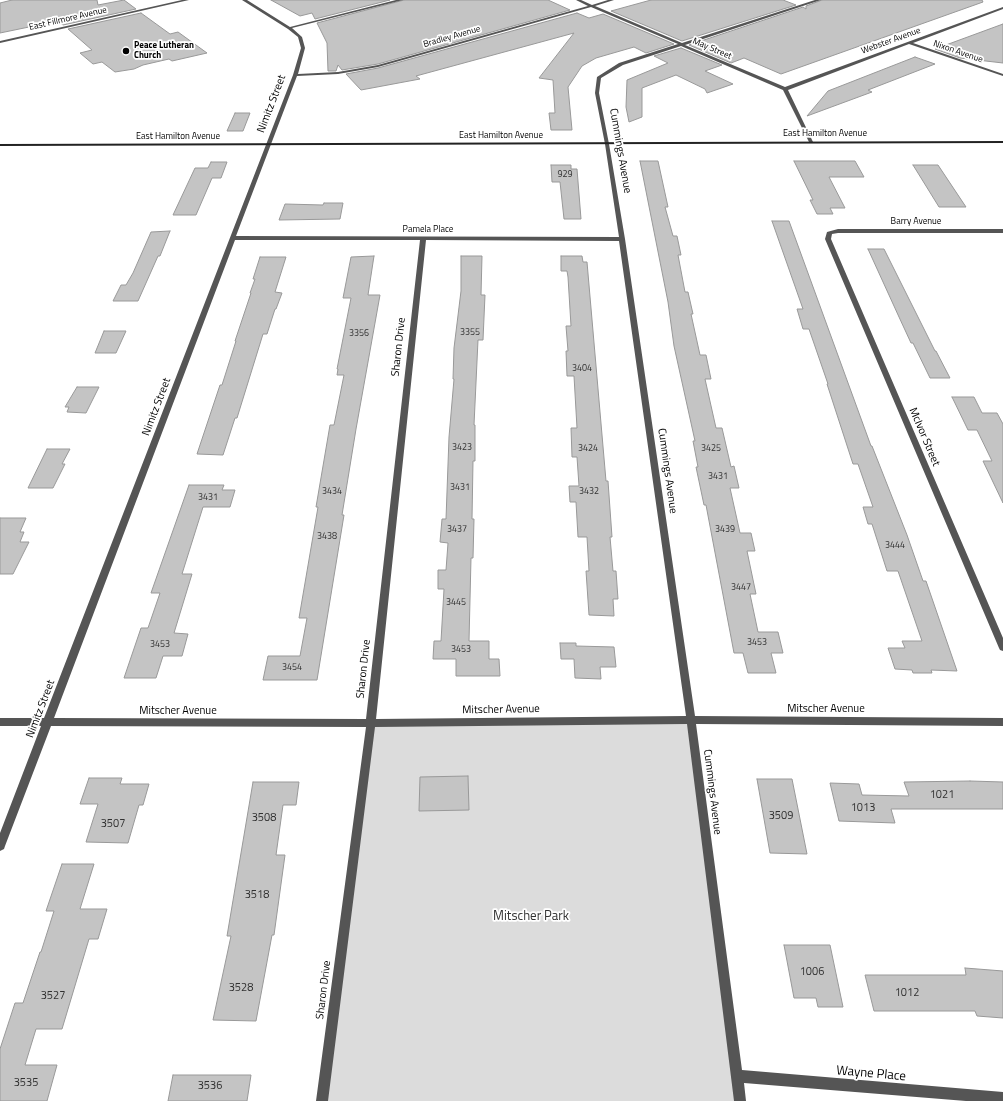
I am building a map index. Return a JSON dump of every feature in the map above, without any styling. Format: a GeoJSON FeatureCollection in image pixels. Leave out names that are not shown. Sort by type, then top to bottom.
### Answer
{"type":"FeatureCollection","features":[{"type":"Feature","properties":{"kind":"street","name":"East Fillmore Avenue"},"geometry":{"type":"LineString","coordinates":[[0,42],[187,0]]}},
{"type":"Feature","properties":{"kind":"street","name":"Nimitz Street"},"geometry":{"type":"LineString","coordinates":[[0,846],[234,238],[295,75],[303,48],[300,37],[289,28],[244,0]]}},
{"type":"Feature","properties":{"kind":"street"},"geometry":{"type":"LineString","coordinates":[[289,28],[401,0]]}},
{"type":"Feature","properties":{"kind":"street","name":"May Street"},"geometry":{"type":"LineString","coordinates":[[578,0],[785,89]]}},
{"type":"Feature","properties":{"kind":"street","name":"Bradley Avenue"},"geometry":{"type":"LineString","coordinates":[[295,75],[338,74],[378,66],[612,0]]}},
{"type":"Feature","properties":{"kind":"street","name":"Cummings Avenue"},"geometry":{"type":"LineString","coordinates":[[740,1101],[691,721],[622,239],[607,144],[597,93],[599,77],[621,64],[819,0]]}},
{"type":"Feature","properties":{"kind":"street","name":"Webster Avenue"},"geometry":{"type":"LineString","coordinates":[[785,89],[1003,8]]}},
{"type":"Feature","properties":{"kind":"street","name":"Nixon Avenue"},"geometry":{"type":"LineString","coordinates":[[909,43],[1003,75]]}},
{"type":"Feature","properties":{"kind":"street"},"geometry":{"type":"LineString","coordinates":[[785,89],[811,142]]}},
{"type":"Feature","properties":{"kind":"street","name":"East Hamilton Avenue"},"geometry":{"type":"LineString","coordinates":[[0,145],[1003,142]]}},
{"type":"Feature","properties":{"kind":"street","name":"Barry Avenue"},"geometry":{"type":"LineString","coordinates":[[829,233],[838,231],[1003,230]]}},
{"type":"Feature","properties":{"kind":"street","name":"McIvor Street"},"geometry":{"type":"LineString","coordinates":[[829,233],[828,240],[1003,648]]}},
{"type":"Feature","properties":{"kind":"street","name":"Pamela Place"},"geometry":{"type":"LineString","coordinates":[[234,238],[622,239]]}},
{"type":"Feature","properties":{"kind":"street","name":"Sharon Drive"},"geometry":{"type":"LineString","coordinates":[[322,1101],[370,723],[423,239]]}},
{"type":"Feature","properties":{"kind":"street","name":"Mitscher Avenue"},"geometry":{"type":"LineString","coordinates":[[0,722],[1003,722]]}},
{"type":"Feature","properties":{"kind":"street","name":"Wayne Place"},"geometry":{"type":"LineString","coordinates":[[737,1076],[1003,1098]]}},
{"type":"Feature","properties":{"kind":"green space","name":"Mitscher Park"},"geometry":{"type":"Polygon","coordinates":[[[691,721],[740,1101],[322,1101],[370,723],[691,721]]]}},
{"type":"Feature","properties":{"kind":"building"},"geometry":{"type":"Polygon","coordinates":[[[12,0],[97,0],[98,5],[124,0],[136,9],[63,25],[58,21],[0,33],[0,3],[12,0]]]}},
{"type":"Feature","properties":{"kind":"building"},"geometry":{"type":"Polygon","coordinates":[[[271,0],[390,0],[315,19],[312,13],[300,16],[271,0]]]}},
{"type":"Feature","properties":{"kind":"building"},"geometry":{"type":"Polygon","coordinates":[[[404,0],[548,0],[570,10],[378,64],[342,70],[338,65],[336,71],[328,71],[327,43],[317,23],[404,0]]]}},
{"type":"Feature","properties":{"kind":"building"},"geometry":{"type":"Polygon","coordinates":[[[651,0],[783,0],[796,5],[682,41],[611,11],[651,0]]]}},
{"type":"Feature","properties":{"kind":"building"},"geometry":{"type":"Polygon","coordinates":[[[822,0],[982,0],[983,2],[781,74],[744,58],[731,63],[689,45],[803,7],[806,9],[806,6],[822,0]]]}},
{"type":"Feature","properties":{"kind":"building"},"geometry":{"type":"Polygon","coordinates":[[[141,13],[170,34],[178,32],[207,53],[172,61],[169,59],[143,65],[134,69],[115,72],[102,62],[93,64],[80,53],[92,50],[68,29],[141,13]]]}},
{"type":"Feature","properties":{"kind":"building"},"geometry":{"type":"Polygon","coordinates":[[[577,13],[589,18],[603,14],[674,44],[646,53],[634,47],[596,58],[582,66],[568,87],[572,130],[551,130],[549,113],[555,113],[553,80],[539,78],[574,33],[416,76],[420,79],[361,90],[346,74],[378,68],[577,13]]]}},
{"type":"Feature","properties":{"kind":"building"},"geometry":{"type":"Polygon","coordinates":[[[1003,24],[1003,63],[960,58],[935,49],[1003,24]]]}},
{"type":"Feature","properties":{"kind":"building"},"geometry":{"type":"Polygon","coordinates":[[[681,48],[722,65],[705,71],[733,84],[707,93],[705,89],[676,75],[642,88],[642,117],[629,122],[626,107],[627,80],[668,63],[654,56],[681,48]]]}},
{"type":"Feature","properties":{"kind":"building"},"geometry":{"type":"Polygon","coordinates":[[[915,57],[935,64],[868,90],[872,92],[807,116],[828,91],[915,57]]]}},
{"type":"Feature","properties":{"kind":"building"},"geometry":{"type":"Polygon","coordinates":[[[235,113],[250,113],[243,131],[227,131],[235,113]]]}},
{"type":"Feature","properties":{"kind":"building"},"geometry":{"type":"Polygon","coordinates":[[[640,161],[658,161],[668,207],[665,207],[673,236],[677,236],[681,255],[678,255],[685,292],[688,292],[700,355],[706,355],[711,379],[705,379],[716,428],[722,428],[731,467],[734,466],[739,488],[730,488],[740,533],[751,533],[755,551],[747,551],[756,594],[750,594],[758,632],[778,632],[783,653],[771,653],[776,673],[748,673],[743,653],[734,653],[706,505],[704,505],[696,467],[698,467],[693,441],[695,441],[674,346],[668,302],[640,161]]]}},
{"type":"Feature","properties":{"kind":"building"},"geometry":{"type":"Polygon","coordinates":[[[794,161],[855,161],[864,177],[829,177],[845,208],[830,208],[833,214],[817,214],[810,200],[813,200],[794,161]]]}},
{"type":"Feature","properties":{"kind":"building"},"geometry":{"type":"Polygon","coordinates":[[[211,162],[227,162],[221,178],[212,178],[196,215],[173,215],[195,168],[208,168],[211,162]]]}},
{"type":"Feature","properties":{"kind":"building"},"geometry":{"type":"Polygon","coordinates":[[[551,165],[571,165],[571,169],[577,169],[581,219],[564,219],[560,182],[552,182],[551,165]]]}},
{"type":"Feature","properties":{"kind":"building"},"geometry":{"type":"Polygon","coordinates":[[[913,165],[938,165],[966,207],[939,207],[913,165]]]}},
{"type":"Feature","properties":{"kind":"building"},"geometry":{"type":"Polygon","coordinates":[[[324,203],[343,203],[340,219],[279,220],[285,204],[323,205],[324,203]]]}},
{"type":"Feature","properties":{"kind":"building"},"geometry":{"type":"Polygon","coordinates":[[[772,221],[789,221],[871,446],[907,535],[923,581],[926,581],[957,671],[931,670],[932,673],[913,673],[912,670],[895,669],[888,648],[905,648],[902,641],[922,641],[898,571],[887,571],[872,524],[868,524],[863,507],[873,507],[858,464],[853,464],[809,329],[803,329],[797,309],[803,309],[772,221]]]}},
{"type":"Feature","properties":{"kind":"building"},"geometry":{"type":"Polygon","coordinates":[[[170,231],[160,256],[158,256],[138,301],[113,301],[121,285],[126,285],[133,273],[151,232],[170,231]]]}},
{"type":"Feature","properties":{"kind":"building"},"geometry":{"type":"Polygon","coordinates":[[[868,249],[884,249],[950,378],[930,378],[913,343],[911,343],[868,249]]]}},
{"type":"Feature","properties":{"kind":"building"},"geometry":{"type":"Polygon","coordinates":[[[374,256],[368,295],[380,295],[356,429],[342,515],[344,515],[317,680],[263,680],[268,656],[300,656],[307,618],[299,618],[318,507],[316,507],[330,425],[334,425],[344,375],[337,375],[337,369],[351,298],[343,298],[351,257],[374,256]]]}},
{"type":"Feature","properties":{"kind":"building"},"geometry":{"type":"Polygon","coordinates":[[[461,256],[482,256],[481,295],[485,295],[483,340],[478,340],[474,425],[475,461],[473,461],[472,519],[474,519],[473,558],[471,558],[469,641],[489,641],[489,659],[499,659],[500,676],[456,676],[456,659],[433,659],[434,641],[441,641],[444,589],[438,589],[438,570],[446,570],[448,543],[440,542],[442,519],[446,519],[449,437],[454,379],[454,348],[461,291],[461,256]]]}},
{"type":"Feature","properties":{"kind":"building"},"geometry":{"type":"Polygon","coordinates":[[[561,256],[582,256],[583,262],[587,262],[606,481],[608,481],[613,571],[616,571],[618,599],[613,599],[614,616],[589,615],[586,571],[589,571],[587,537],[578,537],[576,502],[570,502],[569,486],[579,486],[577,457],[572,457],[571,428],[577,428],[574,376],[567,376],[566,351],[568,351],[566,326],[571,326],[568,277],[567,271],[561,271],[561,256]]]}},
{"type":"Feature","properties":{"kind":"building"},"geometry":{"type":"Polygon","coordinates":[[[260,257],[286,257],[275,292],[282,293],[267,334],[263,334],[237,418],[235,418],[223,455],[197,454],[220,385],[222,385],[251,293],[255,279],[253,279],[260,257]]]}},
{"type":"Feature","properties":{"kind":"building"},"geometry":{"type":"Polygon","coordinates":[[[104,331],[126,331],[116,353],[95,353],[104,331]]]}},
{"type":"Feature","properties":{"kind":"building"},"geometry":{"type":"Polygon","coordinates":[[[77,387],[99,387],[86,413],[67,412],[69,407],[65,407],[77,387]]]}},
{"type":"Feature","properties":{"kind":"building"},"geometry":{"type":"Polygon","coordinates":[[[952,397],[974,397],[982,413],[997,413],[1003,424],[1003,503],[983,461],[992,461],[977,430],[968,430],[952,397]]]}},
{"type":"Feature","properties":{"kind":"building"},"geometry":{"type":"Polygon","coordinates":[[[47,449],[70,449],[62,464],[65,464],[53,488],[28,488],[47,449]]]}},
{"type":"Feature","properties":{"kind":"building"},"geometry":{"type":"Polygon","coordinates":[[[189,485],[224,485],[222,490],[235,490],[230,507],[203,507],[182,574],[192,574],[174,633],[188,634],[182,656],[163,656],[156,678],[124,678],[141,628],[148,628],[160,593],[151,593],[189,485]]]}},
{"type":"Feature","properties":{"kind":"building"},"geometry":{"type":"Polygon","coordinates":[[[0,518],[26,518],[20,532],[24,532],[20,542],[29,542],[13,574],[0,574],[0,518]]]}},
{"type":"Feature","properties":{"kind":"building"},"geometry":{"type":"Polygon","coordinates":[[[560,643],[576,643],[576,646],[614,647],[616,667],[600,667],[601,679],[575,678],[574,659],[561,659],[560,643]]]}},
{"type":"Feature","properties":{"kind":"building"},"geometry":{"type":"Polygon","coordinates":[[[468,776],[469,810],[419,811],[420,777],[468,776]]]}},
{"type":"Feature","properties":{"kind":"building"},"geometry":{"type":"Polygon","coordinates":[[[89,778],[122,778],[120,784],[149,784],[143,805],[139,805],[128,843],[86,842],[98,804],[80,804],[89,778]]]}},
{"type":"Feature","properties":{"kind":"building"},"geometry":{"type":"Polygon","coordinates":[[[757,779],[792,779],[807,854],[770,853],[757,779]]]}},
{"type":"Feature","properties":{"kind":"building"},"geometry":{"type":"Polygon","coordinates":[[[253,782],[299,782],[296,805],[283,805],[276,855],[285,855],[274,935],[272,935],[256,1021],[213,1020],[231,936],[227,936],[253,782]]]}},
{"type":"Feature","properties":{"kind":"building"},"geometry":{"type":"Polygon","coordinates":[[[904,782],[1003,782],[1003,809],[891,809],[895,823],[839,821],[830,783],[859,784],[862,795],[909,796],[904,782]]]}},
{"type":"Feature","properties":{"kind":"building"},"geometry":{"type":"Polygon","coordinates":[[[62,864],[94,864],[80,909],[107,909],[98,939],[89,939],[62,1029],[36,1029],[25,1065],[57,1065],[47,1101],[0,1101],[0,1049],[15,1003],[23,1003],[41,952],[54,911],[46,911],[62,864]]]}},
{"type":"Feature","properties":{"kind":"building"},"geometry":{"type":"Polygon","coordinates":[[[784,945],[830,945],[843,1007],[818,1007],[816,998],[794,998],[784,945]]]}},
{"type":"Feature","properties":{"kind":"building"},"geometry":{"type":"Polygon","coordinates":[[[965,968],[1003,971],[1003,1018],[977,1016],[975,1011],[874,1011],[865,975],[966,975],[965,968]]]}},
{"type":"Feature","properties":{"kind":"building"},"geometry":{"type":"Polygon","coordinates":[[[173,1075],[251,1075],[247,1101],[168,1101],[173,1075]]]}},
{"type":"Feature","properties":{"kind":"place","name":"Peace Lutheran Church"},"geometry":{"type":"Point","coordinates":[126,51]}}]}
